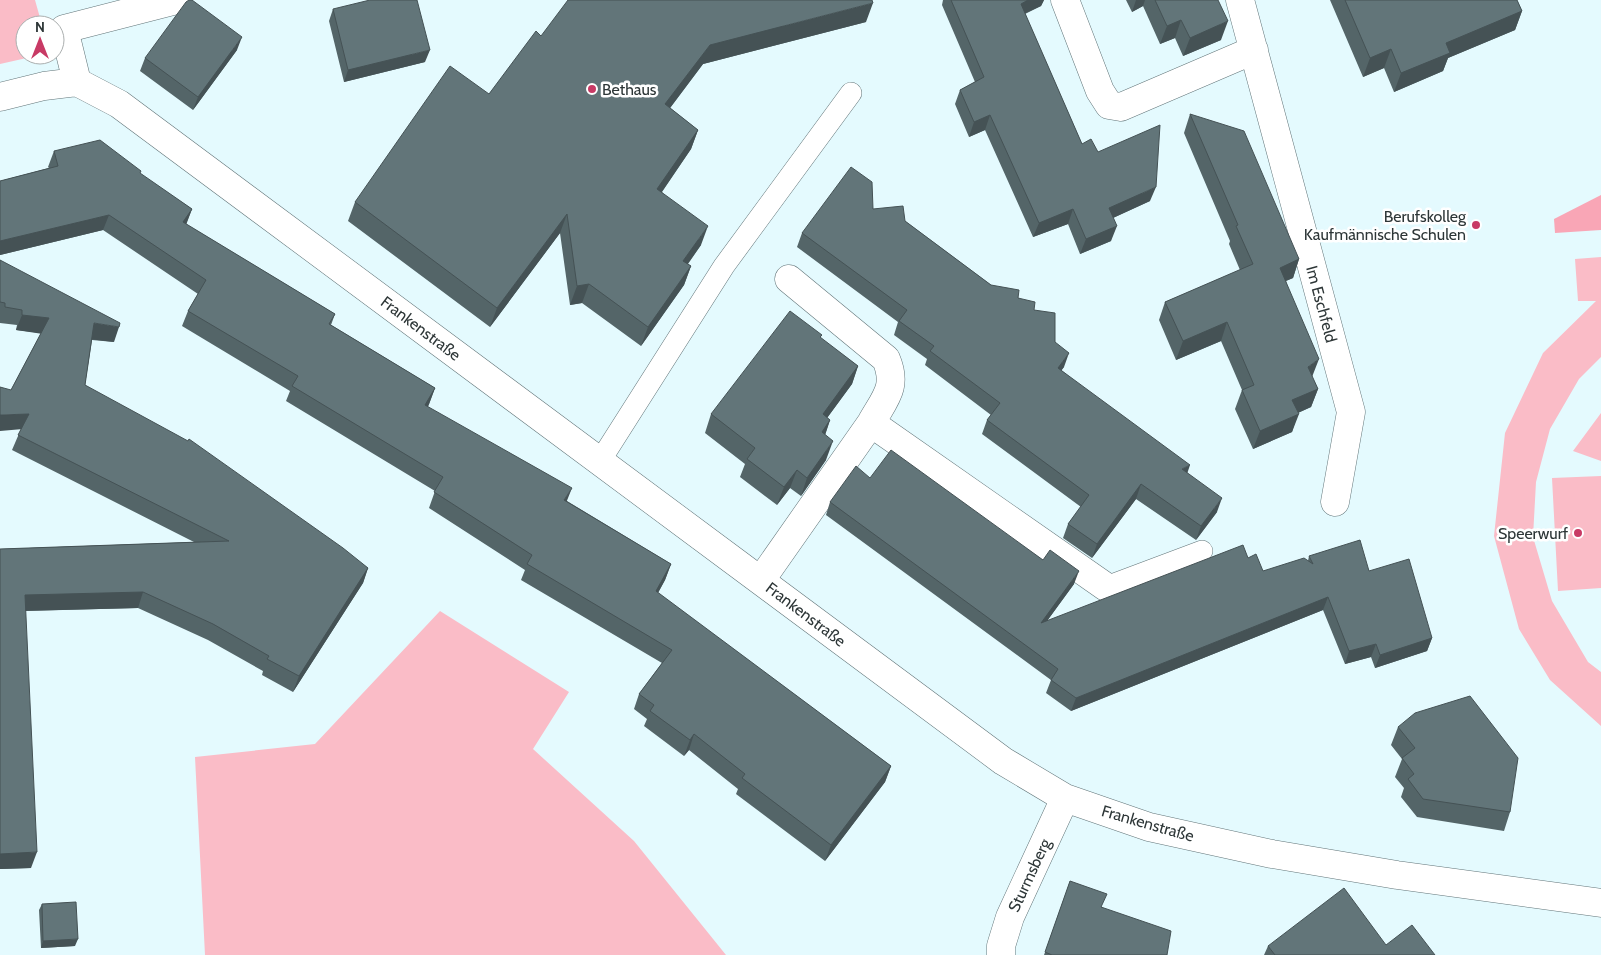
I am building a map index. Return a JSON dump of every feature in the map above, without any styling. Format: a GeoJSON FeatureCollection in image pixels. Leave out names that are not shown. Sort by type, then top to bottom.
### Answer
{"type":"FeatureCollection","features":[{"type":"Feature","properties":{"kind":"street"},"geometry":{"type":"LineString","coordinates":[[0,98],[44,86],[77,82],[64,29],[177,0]]}},
{"type":"Feature","properties":{"kind":"street"},"geometry":{"type":"LineString","coordinates":[[1066,0],[1100,91],[1109,105],[1121,107],[1254,50]]}},
{"type":"Feature","properties":{"kind":"street","name":"Im Eschfeld"},"geometry":{"type":"LineString","coordinates":[[1240,0],[1351,412],[1335,502]]}},
{"type":"Feature","properties":{"kind":"street","name":"Frankenstraße"},"geometry":{"type":"LineString","coordinates":[[77,82],[119,104],[1003,761],[1065,798],[1149,827],[1272,854],[1397,875],[1601,903]]}},
{"type":"Feature","properties":{"kind":"street","name":"Frankenstraße"},"geometry":{"type":"LineString","coordinates":[[761,580],[871,423],[891,388],[891,372],[886,358],[789,279]]}},
{"type":"Feature","properties":{"kind":"street"},"geometry":{"type":"LineString","coordinates":[[871,423],[1106,587]]}},
{"type":"Feature","properties":{"kind":"street","name":"Sturmsberg"},"geometry":{"type":"LineString","coordinates":[[1001,955],[1001,946],[1010,917],[1065,798]]}},
{"type":"Feature","properties":{"kind":"lane"},"geometry":{"type":"LineString","coordinates":[[600,461],[724,266],[851,93]]}},
{"type":"Feature","properties":{"kind":"lane"},"geometry":{"type":"LineString","coordinates":[[1106,587],[1202,552]]}},
{"type":"Feature","properties":{"kind":"shaded area"},"geometry":{"type":"Polygon","coordinates":[[[0,0],[35,0],[39,15],[15,15],[15,61],[0,64],[0,0]]]}},
{"type":"Feature","properties":{"kind":"shaded area"},"geometry":{"type":"Polygon","coordinates":[[[1601,195],[1601,230],[1555,233],[1554,219],[1601,195]]]}},
{"type":"Feature","properties":{"kind":"shaded area"},"geometry":{"type":"Polygon","coordinates":[[[1601,257],[1601,357],[1579,379],[1550,429],[1536,482],[1533,537],[1552,601],[1588,662],[1601,672],[1601,726],[1550,680],[1519,629],[1494,536],[1505,433],[1543,353],[1596,301],[1578,301],[1575,259],[1601,257]]]}},
{"type":"Feature","properties":{"kind":"shaded area"},"geometry":{"type":"Polygon","coordinates":[[[1601,413],[1601,461],[1573,451],[1601,413]]]}},
{"type":"Feature","properties":{"kind":"shaded area","name":"Speerwurf"},"geometry":{"type":"Polygon","coordinates":[[[1601,476],[1601,588],[1558,591],[1552,478],[1601,476]]]}},
{"type":"Feature","properties":{"kind":"shaded area"},"geometry":{"type":"Polygon","coordinates":[[[440,611],[569,692],[533,749],[634,841],[726,955],[205,955],[195,757],[315,744],[440,611]]]}},
{"type":"Feature","properties":{"kind":"building"},"geometry":{"type":"Polygon","coordinates":[[[189,0],[192,0],[242,37],[198,97],[145,58],[189,0]]]}},
{"type":"Feature","properties":{"kind":"building"},"geometry":{"type":"Polygon","coordinates":[[[370,0],[417,0],[430,50],[348,70],[333,9],[370,0]]]}},
{"type":"Feature","properties":{"kind":"building"},"geometry":{"type":"Polygon","coordinates":[[[568,0],[872,0],[873,3],[710,45],[665,104],[698,130],[657,189],[708,226],[683,261],[691,266],[648,327],[589,284],[577,286],[567,214],[497,308],[355,202],[450,66],[489,94],[536,31],[541,36],[568,0]]]}},
{"type":"Feature","properties":{"kind":"building"},"geometry":{"type":"Polygon","coordinates":[[[951,0],[1028,0],[1021,4],[1082,144],[1091,139],[1098,152],[1160,125],[1156,187],[1109,208],[1117,226],[1086,239],[1073,209],[1039,223],[990,115],[974,122],[960,90],[984,77],[951,0]]]}},
{"type":"Feature","properties":{"kind":"building"},"geometry":{"type":"Polygon","coordinates":[[[1155,0],[1218,0],[1228,21],[1190,38],[1181,20],[1167,26],[1155,0]]]}},
{"type":"Feature","properties":{"kind":"building"},"geometry":{"type":"Polygon","coordinates":[[[1345,0],[1517,0],[1522,11],[1446,43],[1450,53],[1401,73],[1391,49],[1370,58],[1345,0]]]}},
{"type":"Feature","properties":{"kind":"building"},"geometry":{"type":"Polygon","coordinates":[[[1190,114],[1244,131],[1299,259],[1280,268],[1319,359],[1308,367],[1318,389],[1292,400],[1299,414],[1260,431],[1242,390],[1254,385],[1227,322],[1183,341],[1165,302],[1253,264],[1190,114]]]}},
{"type":"Feature","properties":{"kind":"building"},"geometry":{"type":"Polygon","coordinates":[[[100,140],[141,171],[140,173],[192,209],[183,222],[335,314],[329,324],[435,388],[425,405],[572,488],[564,500],[671,564],[656,591],[891,766],[831,845],[742,778],[745,774],[694,734],[690,740],[650,711],[654,705],[639,694],[672,650],[527,564],[532,555],[434,492],[443,477],[292,386],[298,376],[188,311],[206,280],[109,215],[0,241],[0,181],[58,166],[54,151],[100,140]]]}},
{"type":"Feature","properties":{"kind":"building"},"geometry":{"type":"Polygon","coordinates":[[[851,167],[872,182],[873,209],[903,206],[905,221],[991,285],[1019,290],[1018,298],[1035,302],[1034,310],[1055,313],[1055,342],[1069,353],[1058,368],[1190,465],[1182,469],[1222,498],[1201,526],[1141,484],[1097,544],[1068,524],[1089,495],[987,420],[1000,403],[930,351],[934,346],[899,321],[907,310],[802,233],[851,167]]]}},
{"type":"Feature","properties":{"kind":"building"},"geometry":{"type":"Polygon","coordinates":[[[0,260],[120,323],[119,327],[94,323],[85,385],[188,441],[189,439],[343,548],[368,568],[299,676],[267,659],[269,656],[213,624],[143,592],[25,595],[37,852],[0,854],[0,549],[229,541],[18,435],[29,414],[0,415],[0,387],[11,390],[49,318],[22,315],[22,310],[5,307],[5,303],[0,302],[0,260]]]}},
{"type":"Feature","properties":{"kind":"building"},"geometry":{"type":"Polygon","coordinates":[[[790,311],[858,366],[823,414],[830,420],[822,432],[833,441],[807,478],[797,470],[784,487],[747,459],[755,448],[711,414],[790,311]]]}},
{"type":"Feature","properties":{"kind":"building"},"geometry":{"type":"Polygon","coordinates":[[[891,450],[1043,560],[1050,550],[1079,571],[1041,623],[1243,545],[1248,558],[1256,554],[1263,571],[1304,558],[1313,564],[1309,556],[1360,540],[1369,571],[1409,559],[1432,638],[1380,655],[1376,644],[1349,651],[1328,597],[1076,698],[1051,680],[1058,669],[830,502],[856,466],[870,478],[891,450]]]}},
{"type":"Feature","properties":{"kind":"building"},"geometry":{"type":"Polygon","coordinates":[[[1470,696],[1518,758],[1510,812],[1423,799],[1408,779],[1414,774],[1402,758],[1415,748],[1398,727],[1415,713],[1470,696]]]}},
{"type":"Feature","properties":{"kind":"building"},"geometry":{"type":"Polygon","coordinates":[[[1070,881],[1107,894],[1101,907],[1171,931],[1167,955],[1052,955],[1045,952],[1070,881]]]}},
{"type":"Feature","properties":{"kind":"building"},"geometry":{"type":"Polygon","coordinates":[[[1344,888],[1386,945],[1412,925],[1435,955],[1275,955],[1268,946],[1344,888]]]}},
{"type":"Feature","properties":{"kind":"building"},"geometry":{"type":"Polygon","coordinates":[[[76,902],[78,939],[43,941],[42,904],[76,902]]]}},
{"type":"Feature","properties":{"kind":"place","name":"Bethaus"},"geometry":{"type":"Point","coordinates":[592,89]}},
{"type":"Feature","properties":{"kind":"place","name":"Berufskolleg Kaufmännische Schulen"},"geometry":{"type":"Point","coordinates":[1476,225]}},
{"type":"Feature","properties":{"kind":"place","name":"Speerwurf"},"geometry":{"type":"Point","coordinates":[1578,533]}}]}
